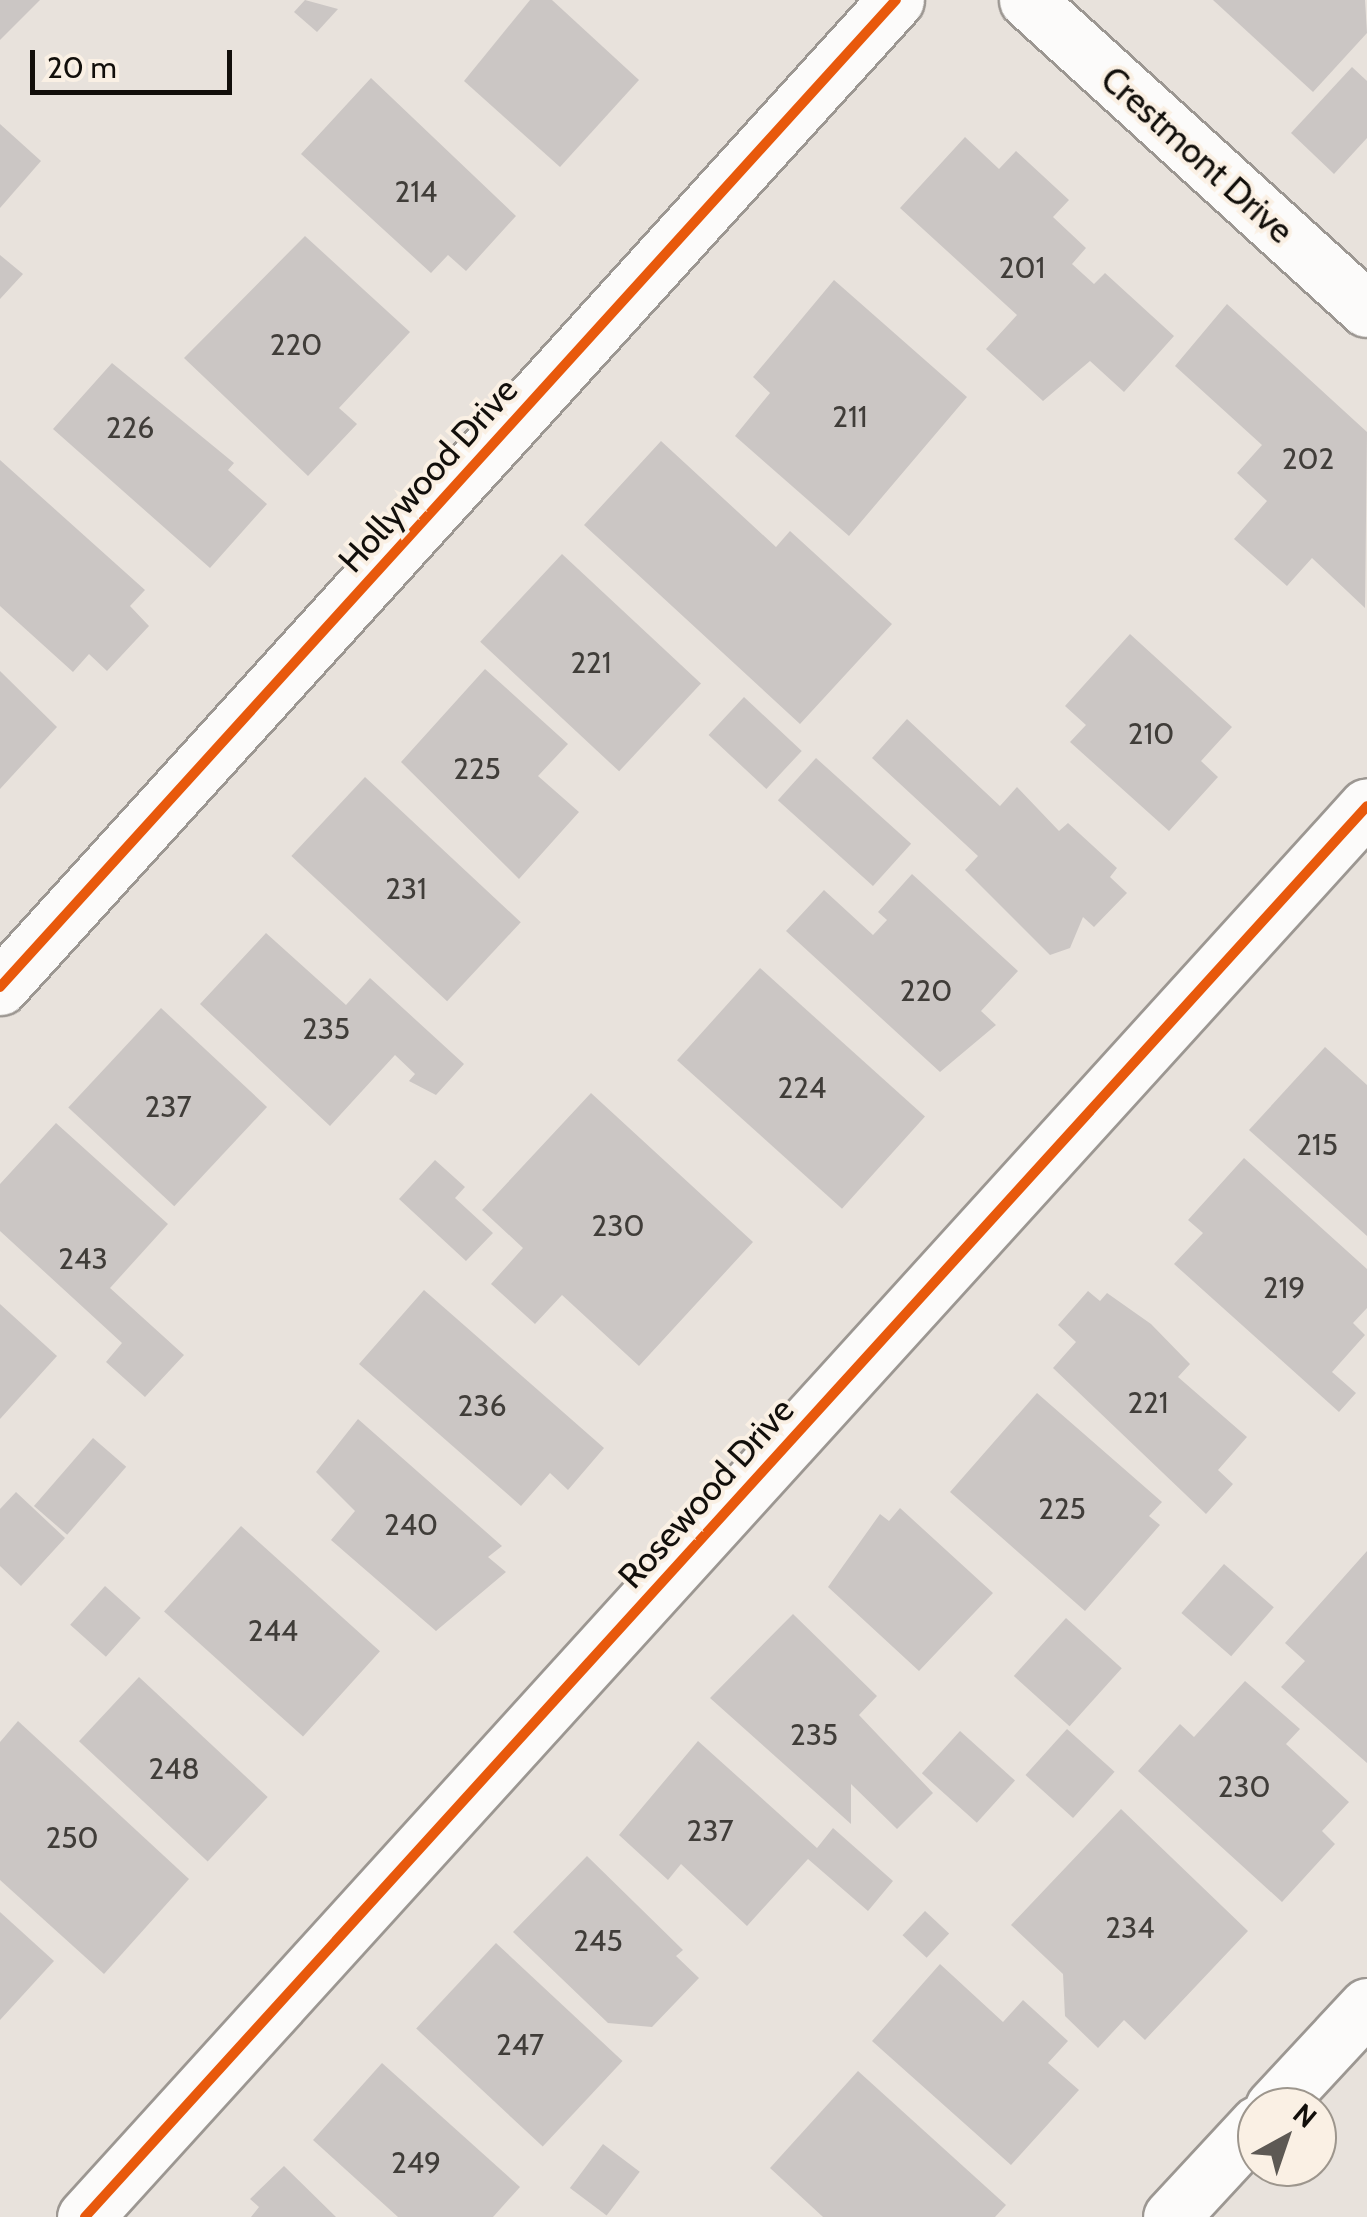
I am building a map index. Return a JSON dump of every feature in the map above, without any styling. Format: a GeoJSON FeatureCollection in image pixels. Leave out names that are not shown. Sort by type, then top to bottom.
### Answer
{"type":"FeatureCollection","features":[{"type":"Feature","properties":{"kind":"street","name":"Hollywood Drive"},"geometry":{"type":"LineString","coordinates":[[0,987],[896,0]]}},
{"type":"Feature","properties":{"kind":"street","name":"Crestmont Drive"},"geometry":{"type":"LineString","coordinates":[[1026,0],[1367,309]]}},
{"type":"Feature","properties":{"kind":"street","name":"Rosewood Drive"},"geometry":{"type":"LineString","coordinates":[[85,2217],[1367,806]]}},
{"type":"Feature","properties":{"kind":"street"},"geometry":{"type":"LineString","coordinates":[[1292,2087],[1367,2006]]}},
{"type":"Feature","properties":{"kind":"street"},"geometry":{"type":"LineString","coordinates":[[1171,2217],[1237,2146]]}},
{"type":"Feature","properties":{"kind":"building"},"geometry":{"type":"Polygon","coordinates":[[[0,0],[40,0],[0,40],[0,0]]]}},
{"type":"Feature","properties":{"kind":"building"},"geometry":{"type":"Polygon","coordinates":[[[305,0],[338,9],[317,32],[294,12],[305,0]]]}},
{"type":"Feature","properties":{"kind":"building"},"geometry":{"type":"Polygon","coordinates":[[[530,0],[552,0],[639,80],[560,167],[464,81],[530,0]]]}},
{"type":"Feature","properties":{"kind":"building"},"geometry":{"type":"Polygon","coordinates":[[[1213,0],[1365,0],[1367,33],[1313,92],[1213,0]]]}},
{"type":"Feature","properties":{"kind":"building"},"geometry":{"type":"Polygon","coordinates":[[[1352,67],[1367,81],[1367,138],[1334,174],[1291,133],[1352,67]]]}},
{"type":"Feature","properties":{"kind":"building"},"geometry":{"type":"Polygon","coordinates":[[[371,78],[516,216],[466,271],[448,255],[431,273],[301,154],[371,78]]]}},
{"type":"Feature","properties":{"kind":"building"},"geometry":{"type":"Polygon","coordinates":[[[0,124],[41,161],[0,208],[0,124]]]}},
{"type":"Feature","properties":{"kind":"building"},"geometry":{"type":"Polygon","coordinates":[[[965,137],[999,169],[1016,151],[1069,200],[1053,217],[1086,248],[1072,264],[1094,284],[1105,273],[1174,336],[1124,392],[1090,361],[1043,401],[986,349],[1017,315],[900,208],[965,137]]]}},
{"type":"Feature","properties":{"kind":"building"},"geometry":{"type":"Polygon","coordinates":[[[305,236],[410,332],[339,408],[357,424],[308,476],[184,358],[305,236]]]}},
{"type":"Feature","properties":{"kind":"building"},"geometry":{"type":"Polygon","coordinates":[[[0,255],[23,274],[0,299],[0,255]]]}},
{"type":"Feature","properties":{"kind":"building"},"geometry":{"type":"Polygon","coordinates":[[[834,280],[967,397],[849,536],[735,436],[770,393],[753,377],[834,280]]]}},
{"type":"Feature","properties":{"kind":"building"},"geometry":{"type":"Polygon","coordinates":[[[1227,304],[1367,432],[1365,608],[1312,558],[1287,586],[1234,539],[1267,501],[1237,473],[1262,445],[1175,366],[1227,304]]]}},
{"type":"Feature","properties":{"kind":"building"},"geometry":{"type":"Polygon","coordinates":[[[112,363],[234,463],[228,470],[267,504],[210,568],[53,429],[112,363]]]}},
{"type":"Feature","properties":{"kind":"building"},"geometry":{"type":"Polygon","coordinates":[[[661,441],[776,547],[790,531],[892,624],[800,724],[584,525],[661,441]]]}},
{"type":"Feature","properties":{"kind":"building"},"geometry":{"type":"Polygon","coordinates":[[[0,460],[145,590],[130,606],[149,626],[107,671],[89,654],[73,672],[0,606],[0,460]]]}},
{"type":"Feature","properties":{"kind":"building"},"geometry":{"type":"Polygon","coordinates":[[[562,554],[701,684],[619,771],[480,642],[562,554]]]}},
{"type":"Feature","properties":{"kind":"building"},"geometry":{"type":"Polygon","coordinates":[[[1130,634],[1232,727],[1201,761],[1218,777],[1169,831],[1070,742],[1086,725],[1065,706],[1130,634]]]}},
{"type":"Feature","properties":{"kind":"building"},"geometry":{"type":"Polygon","coordinates":[[[485,669],[568,744],[538,776],[579,812],[519,879],[401,762],[485,669]]]}},
{"type":"Feature","properties":{"kind":"building"},"geometry":{"type":"Polygon","coordinates":[[[0,671],[57,727],[0,789],[0,671]]]}},
{"type":"Feature","properties":{"kind":"building"},"geometry":{"type":"Polygon","coordinates":[[[744,697],[802,751],[766,789],[709,735],[744,697]]]}},
{"type":"Feature","properties":{"kind":"building"},"geometry":{"type":"Polygon","coordinates":[[[907,719],[1000,806],[1017,787],[1059,831],[1068,823],[1117,868],[1110,877],[1127,893],[1094,927],[1083,917],[1070,948],[1050,955],[965,870],[978,856],[872,758],[907,719]]]}},
{"type":"Feature","properties":{"kind":"building"},"geometry":{"type":"Polygon","coordinates":[[[816,758],[911,844],[873,886],[778,800],[816,758]]]}},
{"type":"Feature","properties":{"kind":"building"},"geometry":{"type":"Polygon","coordinates":[[[365,777],[521,922],[447,1001],[291,856],[365,777]]]}},
{"type":"Feature","properties":{"kind":"building"},"geometry":{"type":"Polygon","coordinates":[[[912,874],[1018,971],[981,1011],[996,1025],[940,1072],[786,931],[824,890],[873,935],[887,920],[878,912],[912,874]]]}},
{"type":"Feature","properties":{"kind":"building"},"geometry":{"type":"Polygon","coordinates":[[[266,933],[346,1005],[370,978],[464,1064],[436,1095],[409,1081],[415,1074],[395,1055],[330,1126],[200,1004],[266,933]]]}},
{"type":"Feature","properties":{"kind":"building"},"geometry":{"type":"Polygon","coordinates":[[[760,968],[925,1117],[842,1209],[677,1060],[760,968]]]}},
{"type":"Feature","properties":{"kind":"building"},"geometry":{"type":"Polygon","coordinates":[[[161,1008],[267,1107],[174,1206],[68,1107],[161,1008]]]}},
{"type":"Feature","properties":{"kind":"building"},"geometry":{"type":"Polygon","coordinates":[[[1325,1047],[1367,1085],[1367,1236],[1249,1130],[1325,1047]]]}},
{"type":"Feature","properties":{"kind":"building"},"geometry":{"type":"Polygon","coordinates":[[[591,1093],[753,1242],[639,1366],[562,1295],[535,1324],[491,1284],[523,1248],[482,1210],[591,1093]]]}},
{"type":"Feature","properties":{"kind":"building"},"geometry":{"type":"Polygon","coordinates":[[[56,1123],[168,1224],[110,1288],[184,1355],[145,1397],[106,1362],[122,1343],[0,1231],[0,1184],[56,1123]]]}},
{"type":"Feature","properties":{"kind":"building"},"geometry":{"type":"Polygon","coordinates":[[[1244,1158],[1367,1269],[1367,1308],[1353,1323],[1365,1335],[1332,1372],[1356,1393],[1339,1412],[1174,1264],[1203,1233],[1188,1220],[1244,1158]]]}},
{"type":"Feature","properties":{"kind":"building"},"geometry":{"type":"Polygon","coordinates":[[[435,1160],[465,1187],[455,1198],[493,1233],[466,1261],[399,1199],[435,1160]]]}},
{"type":"Feature","properties":{"kind":"building"},"geometry":{"type":"Polygon","coordinates":[[[424,1290],[604,1448],[568,1490],[550,1473],[521,1506],[359,1364],[424,1290]]]}},
{"type":"Feature","properties":{"kind":"building"},"geometry":{"type":"Polygon","coordinates":[[[1088,1291],[1100,1301],[1107,1293],[1151,1324],[1190,1364],[1178,1377],[1247,1437],[1218,1470],[1233,1484],[1206,1514],[1053,1368],[1076,1342],[1058,1325],[1088,1291]]]}},
{"type":"Feature","properties":{"kind":"building"},"geometry":{"type":"Polygon","coordinates":[[[0,1304],[57,1356],[0,1419],[0,1304]]]}},
{"type":"Feature","properties":{"kind":"building"},"geometry":{"type":"Polygon","coordinates":[[[1037,1393],[1162,1502],[1149,1516],[1160,1525],[1085,1611],[950,1492],[1037,1393]]]}},
{"type":"Feature","properties":{"kind":"building"},"geometry":{"type":"Polygon","coordinates":[[[358,1419],[502,1546],[488,1557],[506,1572],[436,1631],[331,1540],[355,1511],[316,1472],[358,1419]]]}},
{"type":"Feature","properties":{"kind":"building"},"geometry":{"type":"Polygon","coordinates":[[[93,1438],[126,1467],[67,1535],[34,1506],[93,1438]]]}},
{"type":"Feature","properties":{"kind":"building"},"geometry":{"type":"Polygon","coordinates":[[[16,1492],[65,1538],[21,1586],[0,1566],[0,1509],[16,1492]]]}},
{"type":"Feature","properties":{"kind":"building"},"geometry":{"type":"Polygon","coordinates":[[[900,1508],[993,1593],[919,1671],[828,1587],[880,1514],[889,1521],[900,1508]]]}},
{"type":"Feature","properties":{"kind":"building"},"geometry":{"type":"Polygon","coordinates":[[[241,1526],[380,1651],[303,1737],[164,1611],[241,1526]]]}},
{"type":"Feature","properties":{"kind":"building"},"geometry":{"type":"Polygon","coordinates":[[[1367,1551],[1367,1763],[1281,1687],[1305,1661],[1285,1643],[1367,1551]]]}},
{"type":"Feature","properties":{"kind":"building"},"geometry":{"type":"Polygon","coordinates":[[[1224,1564],[1274,1607],[1231,1656],[1181,1613],[1224,1564]]]}},
{"type":"Feature","properties":{"kind":"building"},"geometry":{"type":"Polygon","coordinates":[[[105,1586],[141,1618],[106,1657],[70,1625],[105,1586]]]}},
{"type":"Feature","properties":{"kind":"building"},"geometry":{"type":"Polygon","coordinates":[[[793,1614],[877,1696],[859,1715],[933,1793],[897,1829],[851,1784],[851,1824],[710,1698],[793,1614]]]}},
{"type":"Feature","properties":{"kind":"building"},"geometry":{"type":"Polygon","coordinates":[[[1066,1618],[1122,1668],[1070,1726],[1014,1676],[1066,1618]]]}},
{"type":"Feature","properties":{"kind":"building"},"geometry":{"type":"Polygon","coordinates":[[[139,1677],[268,1797],[208,1861],[79,1741],[139,1677]]]}},
{"type":"Feature","properties":{"kind":"building"},"geometry":{"type":"Polygon","coordinates":[[[1245,1681],[1300,1729],[1286,1744],[1349,1802],[1322,1831],[1335,1844],[1282,1902],[1138,1771],[1180,1724],[1194,1737],[1245,1681]]]}},
{"type":"Feature","properties":{"kind":"building"},"geometry":{"type":"Polygon","coordinates":[[[18,1721],[189,1879],[104,1974],[0,1880],[0,1742],[18,1721]]]}},
{"type":"Feature","properties":{"kind":"building"},"geometry":{"type":"Polygon","coordinates":[[[1067,1729],[1115,1772],[1073,1818],[1026,1775],[1067,1729]]]}},
{"type":"Feature","properties":{"kind":"building"},"geometry":{"type":"Polygon","coordinates":[[[960,1731],[1015,1781],[977,1823],[922,1773],[960,1731]]]}},
{"type":"Feature","properties":{"kind":"building"},"geometry":{"type":"Polygon","coordinates":[[[698,1741],[817,1848],[833,1828],[893,1881],[868,1911],[808,1859],[747,1926],[681,1864],[668,1880],[619,1835],[698,1741]]]}},
{"type":"Feature","properties":{"kind":"building"},"geometry":{"type":"Polygon","coordinates":[[[1121,1809],[1248,1931],[1145,2040],[1124,2020],[1098,2048],[1065,2016],[1063,1974],[1011,1925],[1121,1809]]]}},
{"type":"Feature","properties":{"kind":"building"},"geometry":{"type":"Polygon","coordinates":[[[587,1856],[683,1950],[676,1956],[699,1978],[652,2027],[608,2023],[513,1932],[587,1856]]]}},
{"type":"Feature","properties":{"kind":"building"},"geometry":{"type":"Polygon","coordinates":[[[925,1911],[949,1934],[927,1958],[902,1935],[925,1911]]]}},
{"type":"Feature","properties":{"kind":"building"},"geometry":{"type":"Polygon","coordinates":[[[0,1912],[54,1961],[0,2020],[0,1912]]]}},
{"type":"Feature","properties":{"kind":"building"},"geometry":{"type":"Polygon","coordinates":[[[496,1943],[623,2061],[543,2147],[416,2029],[496,1943]]]}},
{"type":"Feature","properties":{"kind":"building"},"geometry":{"type":"Polygon","coordinates":[[[940,1964],[1003,2022],[1023,2000],[1068,2041],[1048,2063],[1079,2090],[1011,2165],[872,2041],[940,1964]]]}},
{"type":"Feature","properties":{"kind":"building"},"geometry":{"type":"Polygon","coordinates":[[[382,2063],[520,2187],[493,2217],[398,2217],[313,2140],[382,2063]]]}},
{"type":"Feature","properties":{"kind":"building"},"geometry":{"type":"Polygon","coordinates":[[[858,2071],[1006,2205],[995,2217],[823,2217],[770,2168],[858,2071]]]}},
{"type":"Feature","properties":{"kind":"building"},"geometry":{"type":"Polygon","coordinates":[[[603,2144],[640,2172],[607,2216],[570,2188],[603,2144]]]}},
{"type":"Feature","properties":{"kind":"building"},"geometry":{"type":"Polygon","coordinates":[[[284,2166],[336,2217],[251,2217],[259,2207],[250,2199],[284,2166]]]}},
{"type":"Feature","properties":{"kind":"cycle path"},"geometry":{"type":"LineString","coordinates":[[0,987],[896,0]]}},
{"type":"Feature","properties":{"kind":"cycle path"},"geometry":{"type":"LineString","coordinates":[[85,2217],[1367,806]]}}]}
